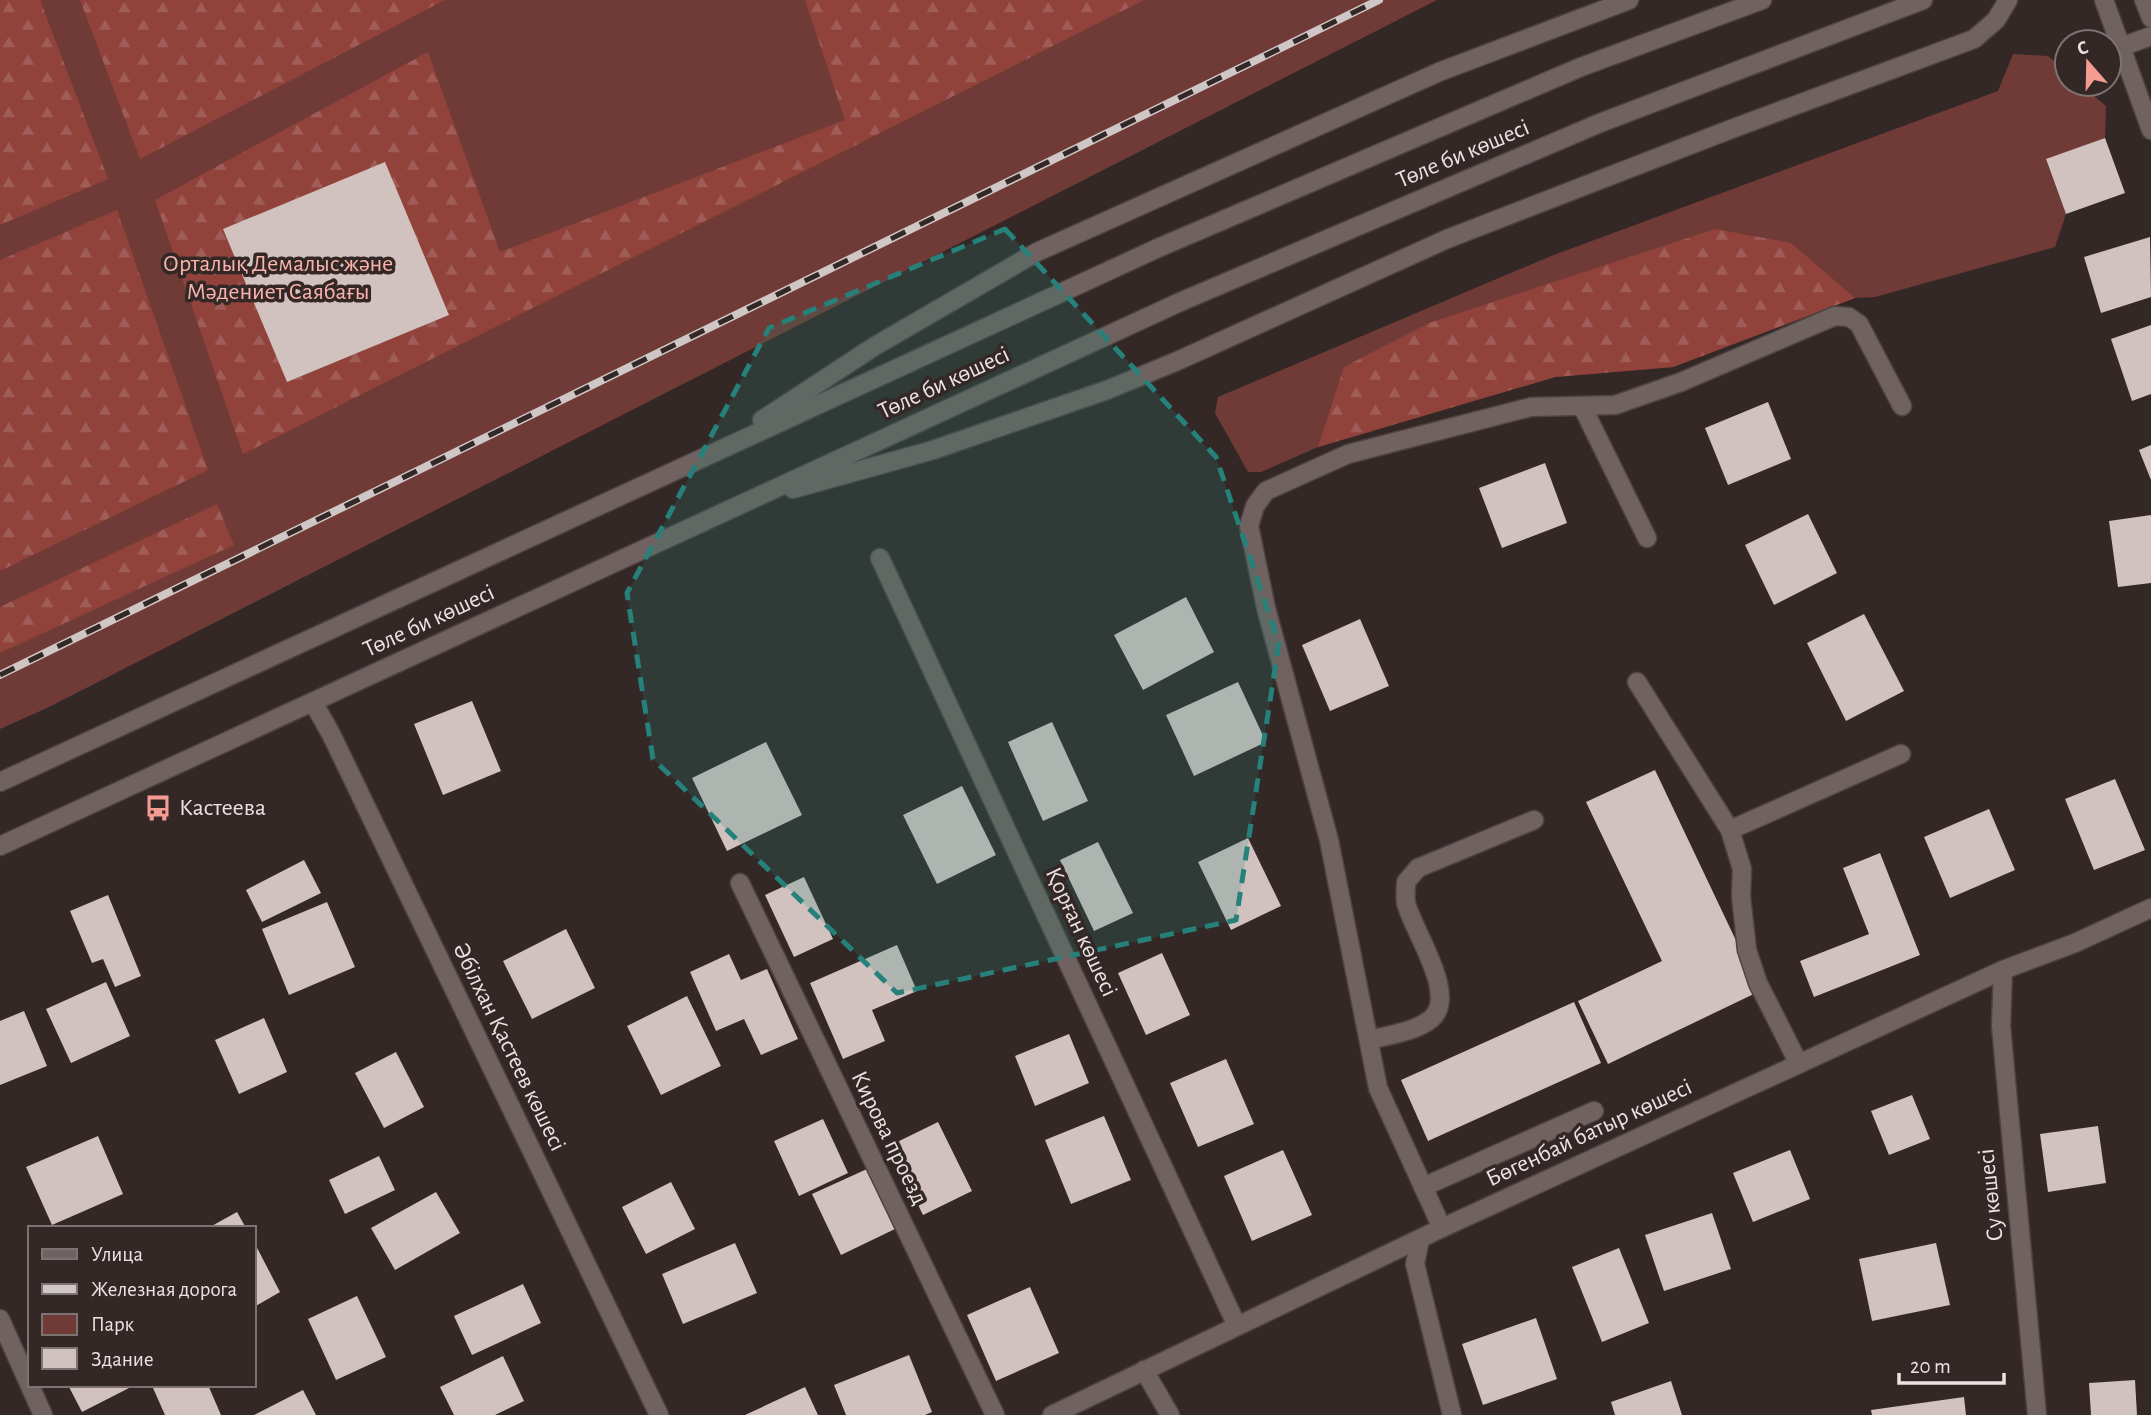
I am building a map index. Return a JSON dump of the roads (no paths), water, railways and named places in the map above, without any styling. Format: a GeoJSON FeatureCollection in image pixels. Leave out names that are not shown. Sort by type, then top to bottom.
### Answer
{"type":"FeatureCollection","features":[{"type":"Feature","properties":{"kind":"main road"},"geometry":{"type":"LineString","coordinates":[[711,453],[875,346],[1037,252],[1439,72],[1629,0]]}},
{"type":"Feature","properties":{"kind":"main road","name":"Төле би көшесі"},"geometry":{"type":"LineString","coordinates":[[0,782],[1158,248],[1581,67],[1762,0]]}},
{"type":"Feature","properties":{"kind":"main road","name":"Төле би көшесі"},"geometry":{"type":"LineString","coordinates":[[0,846],[1180,302],[1600,123],[1923,0]]}},
{"type":"Feature","properties":{"kind":"main road"},"geometry":{"type":"LineString","coordinates":[[739,505],[933,450],[1107,390],[1447,239],[1974,39],[1996,20],[2008,0]]}},
{"type":"Feature","properties":{"kind":"main road"},"geometry":{"type":"LineString","coordinates":[[2104,0],[2114,28]]}},
{"type":"Feature","properties":{"kind":"main road"},"geometry":{"type":"LineString","coordinates":[[2144,0],[2151,18]]}},
{"type":"Feature","properties":{"kind":"main road"},"geometry":{"type":"LineString","coordinates":[[2123,46],[2151,36]]}},
{"type":"Feature","properties":{"kind":"main road"},"geometry":{"type":"LineString","coordinates":[[2123,53],[2151,130]]}},
{"type":"Feature","properties":{"kind":"main road"},"geometry":{"type":"LineString","coordinates":[[1442,1228],[1378,1088],[1329,840],[1266,608],[1250,526],[1255,506],[1266,491],[1348,454],[1531,407],[1615,405],[1681,382],[1835,316],[1849,317],[1859,324],[1902,406]]}},
{"type":"Feature","properties":{"kind":"main road"},"geometry":{"type":"LineString","coordinates":[[1582,406],[1647,538]]}},
{"type":"Feature","properties":{"kind":"main road","name":"Қорған көшесі"},"geometry":{"type":"LineString","coordinates":[[880,558],[1237,1326]]}},
{"type":"Feature","properties":{"kind":"main road"},"geometry":{"type":"LineString","coordinates":[[1637,682],[1730,830],[1742,869],[1741,896],[1747,950],[1758,983],[1799,1064]]}},
{"type":"Feature","properties":{"kind":"main road","name":"Әбілхан Қастеев көшесі"},"geometry":{"type":"LineString","coordinates":[[313,702],[331,734],[659,1415]]}},
{"type":"Feature","properties":{"kind":"main road"},"geometry":{"type":"LineString","coordinates":[[1730,830],[1901,754]]}},
{"type":"Feature","properties":{"kind":"main road"},"geometry":{"type":"LineString","coordinates":[[1369,1040],[1404,1031],[1430,1020],[1438,1010],[1442,997],[1424,944],[1406,903],[1406,881],[1418,869],[1534,820]]}},
{"type":"Feature","properties":{"kind":"main road","name":"Кирова проезд"},"geometry":{"type":"LineString","coordinates":[[740,883],[995,1415]]}},
{"type":"Feature","properties":{"kind":"main road","name":"Бөгенбай батыр көшесі"},"geometry":{"type":"LineString","coordinates":[[1052,1415],[1442,1228],[2003,970],[2075,943],[2151,908]]}},
{"type":"Feature","properties":{"kind":"main road","name":"Су көшесі"},"geometry":{"type":"LineString","coordinates":[[2003,970],[2001,1026],[2037,1415]]}},
{"type":"Feature","properties":{"kind":"main road"},"geometry":{"type":"LineString","coordinates":[[1423,1187],[1594,1111]]}},
{"type":"Feature","properties":{"kind":"main road"},"geometry":{"type":"LineString","coordinates":[[1420,1239],[1415,1264],[1452,1415]]}},
{"type":"Feature","properties":{"kind":"main road"},"geometry":{"type":"LineString","coordinates":[[0,1319],[28,1382]]}},
{"type":"Feature","properties":{"kind":"main road"},"geometry":{"type":"LineString","coordinates":[[1144,1370],[1171,1415]]}},
{"type":"Feature","properties":{"kind":"main road"},"geometry":{"type":"LineString","coordinates":[[30,1387],[43,1415]]}},
{"type":"Feature","properties":{"kind":"railway"},"geometry":{"type":"LineString","coordinates":[[0,675],[1379,0]]}},
{"type":"Feature","properties":{"kind":"place","name":"Кастеева"},"geometry":{"type":"Point","coordinates":[158,808]}},
{"type":"Feature","properties":{"kind":"park label","name":"Орталық Демалыс және Мәдениет Саябағы"},"geometry":{"type":"Point","coordinates":[278,278]}}]}
